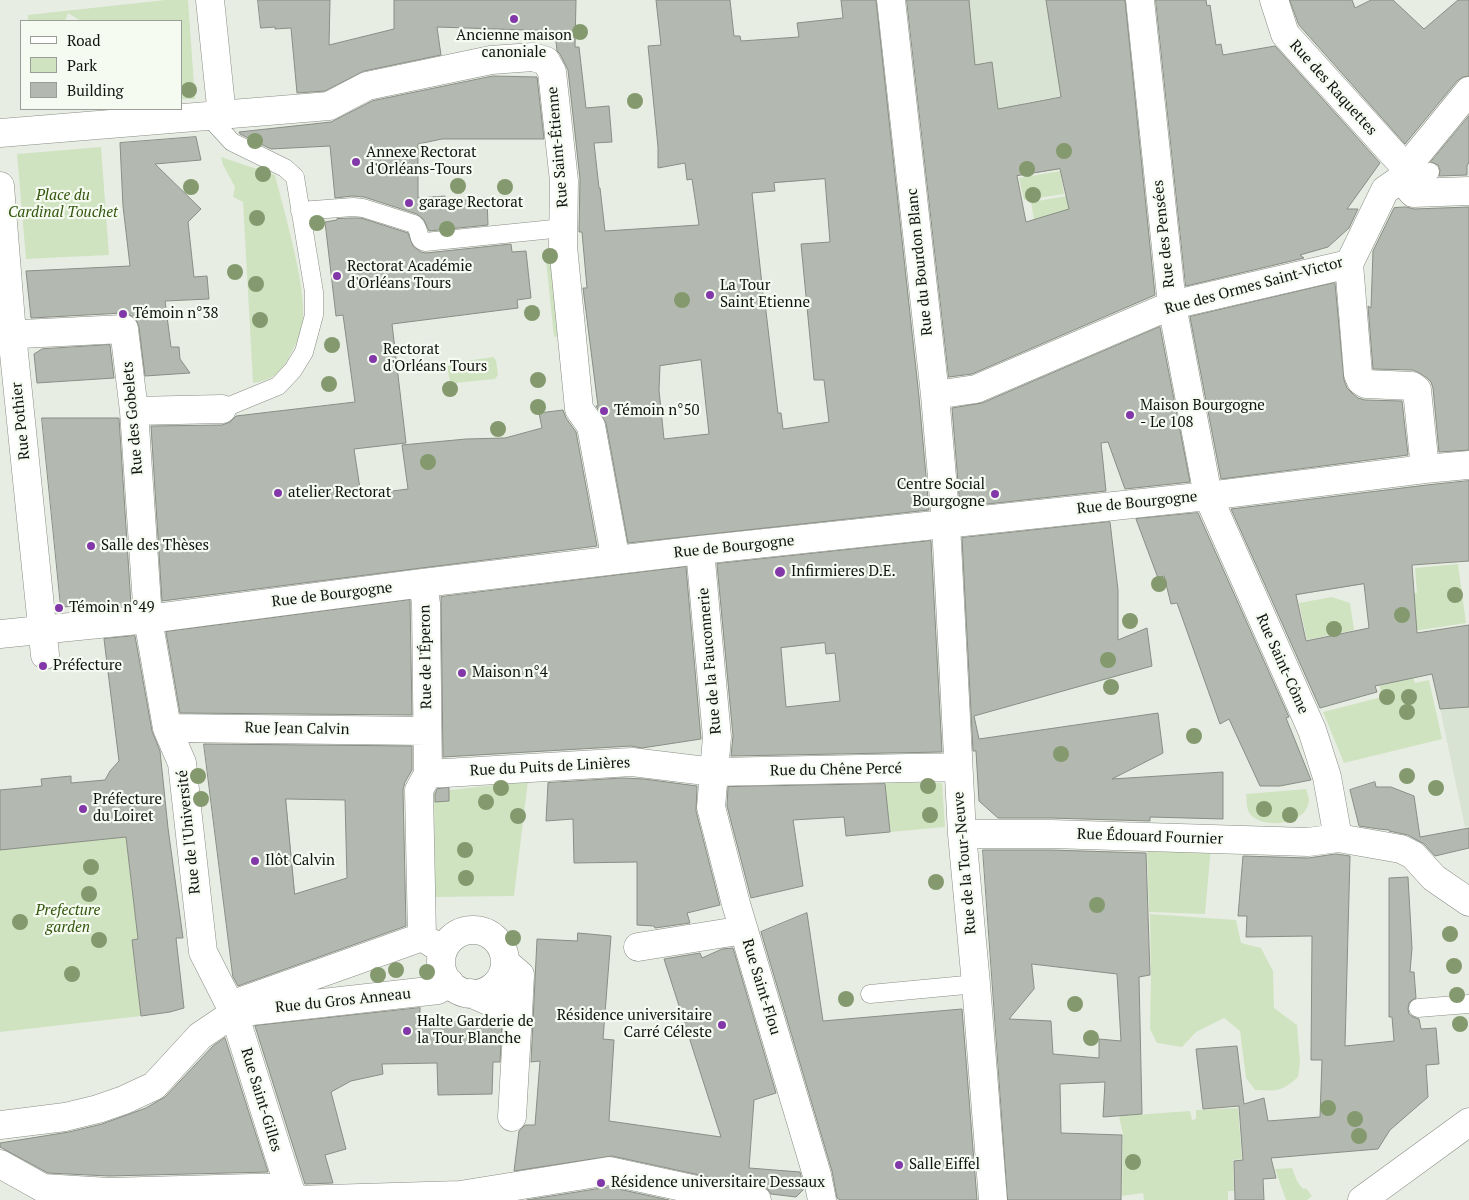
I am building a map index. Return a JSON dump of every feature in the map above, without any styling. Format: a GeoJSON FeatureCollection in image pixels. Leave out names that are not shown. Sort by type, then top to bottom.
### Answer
{"type":"FeatureCollection","features":[{"type":"Feature","properties":{"kind":"street"},"geometry":{"type":"LineString","coordinates":[[210,0],[215,116]]}},
{"type":"Feature","properties":{"kind":"street","name":"Rue du Bourdon Blanc"},"geometry":{"type":"LineString","coordinates":[[891,0],[935,395],[946,524]]}},
{"type":"Feature","properties":{"kind":"street","name":"Rue des Pensées"},"geometry":{"type":"LineString","coordinates":[[1140,0],[1172,305],[1208,496]]}},
{"type":"Feature","properties":{"kind":"street","name":"Rue des Raquettes"},"geometry":{"type":"LineString","coordinates":[[1274,0],[1285,34],[1412,173],[1413,193],[1469,191]]}},
{"type":"Feature","properties":{"kind":"street","name":"Rue Saint-Étienne"},"geometry":{"type":"LineString","coordinates":[[0,133],[329,106],[367,86],[491,60],[533,57],[546,61],[552,72],[562,171],[563,246],[580,328],[579,409],[591,426],[613,545],[614,560]]}},
{"type":"Feature","properties":{"kind":"street","name":"Rue des Ormes Saint-Victor"},"geometry":{"type":"LineString","coordinates":[[935,395],[976,389],[1172,305],[1349,264],[1385,190],[1412,173],[1469,91]]}},
{"type":"Feature","properties":{"kind":"street","name":"Rue Pothier"},"geometry":{"type":"LineString","coordinates":[[0,186],[6,334],[45,655]]}},
{"type":"Feature","properties":{"kind":"street"},"geometry":{"type":"LineString","coordinates":[[1349,264],[1358,374],[1361,381],[1366,384],[1412,386],[1417,390],[1425,469]]}},
{"type":"Feature","properties":{"kind":"street","name":"Rue des Gobelets"},"geometry":{"type":"LineString","coordinates":[[6,334],[124,328],[134,411],[148,619]]}},
{"type":"Feature","properties":{"kind":"street"},"geometry":{"type":"LineString","coordinates":[[134,411],[222,409]]}},
{"type":"Feature","properties":{"kind":"street","name":"Rue de Bourgogne"},"geometry":{"type":"LineString","coordinates":[[0,634],[148,619],[423,583],[700,550],[1208,496],[1469,465]]}},
{"type":"Feature","properties":{"kind":"street","name":"Rue Saint-Côme"},"geometry":{"type":"LineString","coordinates":[[1208,496],[1312,730],[1327,777],[1338,838]]}},
{"type":"Feature","properties":{"kind":"street","name":"Rue de la Tour-Neuve"},"geometry":{"type":"LineString","coordinates":[[946,524],[962,834],[993,1200]]}},
{"type":"Feature","properties":{"kind":"street","name":"Rue de la Fauconnerie"},"geometry":{"type":"LineString","coordinates":[[700,550],[717,736],[714,772]]}},
{"type":"Feature","properties":{"kind":"street","name":"Rue de l'Éperon"},"geometry":{"type":"LineString","coordinates":[[423,583],[426,604],[427,731]]}},
{"type":"Feature","properties":{"kind":"street","name":"Rue de l'Université"},"geometry":{"type":"LineString","coordinates":[[148,619],[167,728],[182,762],[203,952],[232,1009]]}},
{"type":"Feature","properties":{"kind":"street","name":"Rue Jean Calvin"},"geometry":{"type":"LineString","coordinates":[[167,728],[427,731]]}},
{"type":"Feature","properties":{"kind":"street"},"geometry":{"type":"LineString","coordinates":[[427,731],[428,774],[419,790],[433,944],[442,959],[442,968],[445,976],[460,988],[518,1014]]}},
{"type":"Feature","properties":{"kind":"street","name":"Rue du Puits de Linières"},"geometry":{"type":"LineString","coordinates":[[428,774],[632,762],[714,772]]}},
{"type":"Feature","properties":{"kind":"street","name":"Rue du Chêne Percé"},"geometry":{"type":"LineString","coordinates":[[714,772],[958,767]]}},
{"type":"Feature","properties":{"kind":"street","name":"Rue Saint-Flou"},"geometry":{"type":"LineString","coordinates":[[714,772],[711,807],[744,930],[818,1175],[822,1200]]}},
{"type":"Feature","properties":{"kind":"street","name":"Rue Édouard Fournier"},"geometry":{"type":"LineString","coordinates":[[962,834],[1051,834],[1308,842],[1338,838],[1401,849],[1413,855],[1434,878],[1469,902]]}},
{"type":"Feature","properties":{"kind":"street"},"geometry":{"type":"LineString","coordinates":[[638,947],[744,930]]}},
{"type":"Feature","properties":{"kind":"street","name":"Rue du Gros Anneau"},"geometry":{"type":"LineString","coordinates":[[464,931],[484,932],[500,943],[504,952],[503,973],[498,982],[490,989],[481,992],[460,988],[232,1009],[433,944],[448,942],[464,931]]}},
{"type":"Feature","properties":{"kind":"street"},"geometry":{"type":"LineString","coordinates":[[505,962],[520,975],[512,1116]]}},
{"type":"Feature","properties":{"kind":"street"},"geometry":{"type":"LineString","coordinates":[[0,1125],[65,1116],[98,1109],[124,1100],[154,1086],[200,1036],[232,1009]]}},
{"type":"Feature","properties":{"kind":"street","name":"Rue Saint-Gilles"},"geometry":{"type":"LineString","coordinates":[[232,1009],[293,1196]]}},
{"type":"Feature","properties":{"kind":"street"},"geometry":{"type":"LineString","coordinates":[[1362,1200],[1469,1122]]}},
{"type":"Feature","properties":{"kind":"street"},"geometry":{"type":"LineString","coordinates":[[0,1164],[43,1194],[109,1192],[448,1198],[609,1170],[715,1194],[757,1200]]}},
{"type":"Feature","properties":{"kind":"lane"},"geometry":{"type":"LineString","coordinates":[[215,116],[232,142],[285,168],[295,177],[314,292],[314,315],[304,352],[293,370],[278,386],[222,409]]}},
{"type":"Feature","properties":{"kind":"lane"},"geometry":{"type":"LineString","coordinates":[[300,211],[363,208],[414,224],[418,229],[419,237],[425,242],[563,228]]}},
{"type":"Feature","properties":{"kind":"lane"},"geometry":{"type":"LineString","coordinates":[[870,994],[976,984]]}},
{"type":"Feature","properties":{"kind":"lane"},"geometry":{"type":"LineString","coordinates":[[1418,1008],[1469,1004]]}},
{"type":"Feature","properties":{"kind":"shaded area"},"geometry":{"type":"Polygon","coordinates":[[[912,0],[1055,0],[1133,83],[1024,103],[1032,150],[1007,154],[999,108],[925,120],[912,0]]]}},
{"type":"Feature","properties":{"kind":"shaded area"},"geometry":{"type":"Polygon","coordinates":[[[1469,626],[1469,826],[1465,827],[1424,633],[1469,626]]]}},
{"type":"Feature","properties":{"kind":"green space"},"geometry":{"type":"Polygon","coordinates":[[[165,0],[188,0],[195,99],[182,99],[182,20],[79,20],[68,13],[65,20],[28,20],[28,15],[165,0]]]}},
{"type":"Feature","properties":{"kind":"green space","name":"Place du Cardinal Touchet"},"geometry":{"type":"Polygon","coordinates":[[[101,147],[109,255],[26,259],[17,154],[101,147]]]}},
{"type":"Feature","properties":{"kind":"green space"},"geometry":{"type":"Polygon","coordinates":[[[221,157],[275,175],[301,285],[303,323],[296,343],[287,361],[276,375],[253,383],[243,202],[233,197],[235,187],[223,165],[221,157]]]}},
{"type":"Feature","properties":{"kind":"green space"},"geometry":{"type":"Polygon","coordinates":[[[1060,171],[1064,194],[1024,200],[1019,178],[1060,171]]]}},
{"type":"Feature","properties":{"kind":"green space"},"geometry":{"type":"Polygon","coordinates":[[[1073,195],[1076,214],[1034,220],[1031,202],[1073,195]]]}},
{"type":"Feature","properties":{"kind":"green space"},"geometry":{"type":"Polygon","coordinates":[[[553,250],[563,335],[554,337],[545,251],[553,250]]]}},
{"type":"Feature","properties":{"kind":"green space"},"geometry":{"type":"Polygon","coordinates":[[[493,357],[496,360],[498,375],[495,379],[455,383],[450,381],[447,367],[452,363],[493,357]]]}},
{"type":"Feature","properties":{"kind":"green space"},"geometry":{"type":"Polygon","coordinates":[[[1458,564],[1466,623],[1394,634],[1389,596],[1417,593],[1415,568],[1458,564]]]}},
{"type":"Feature","properties":{"kind":"green space"},"geometry":{"type":"Polygon","coordinates":[[[1332,597],[1350,603],[1354,630],[1307,640],[1299,603],[1332,597]]]}},
{"type":"Feature","properties":{"kind":"green space"},"geometry":{"type":"Polygon","coordinates":[[[1402,649],[1415,683],[1429,680],[1442,739],[1344,763],[1323,712],[1382,697],[1374,660],[1402,649]]]}},
{"type":"Feature","properties":{"kind":"green space"},"geometry":{"type":"Polygon","coordinates":[[[528,781],[514,896],[435,897],[434,792],[528,781]]]}},
{"type":"Feature","properties":{"kind":"green space"},"geometry":{"type":"Polygon","coordinates":[[[885,782],[942,783],[945,827],[890,832],[885,782]]]}},
{"type":"Feature","properties":{"kind":"green space"},"geometry":{"type":"Polygon","coordinates":[[[1306,789],[1309,800],[1307,808],[1293,820],[1274,823],[1265,822],[1256,819],[1248,810],[1246,794],[1306,789]]]}},
{"type":"Feature","properties":{"kind":"green space","name":"Prefecture garden"},"geometry":{"type":"Polygon","coordinates":[[[126,837],[138,939],[132,940],[141,1016],[0,1032],[0,849],[126,837]]]}},
{"type":"Feature","properties":{"kind":"green space"},"geometry":{"type":"Polygon","coordinates":[[[1147,846],[1211,847],[1205,914],[1149,912],[1147,846]]]}},
{"type":"Feature","properties":{"kind":"green space"},"geometry":{"type":"Polygon","coordinates":[[[1150,914],[1236,920],[1241,943],[1261,948],[1273,971],[1274,1008],[1297,1025],[1300,1062],[1298,1077],[1287,1086],[1278,1090],[1255,1090],[1246,1078],[1240,1031],[1224,1018],[1196,1032],[1182,1047],[1157,1043],[1150,1029],[1150,914]]]}},
{"type":"Feature","properties":{"kind":"green space"},"geometry":{"type":"Polygon","coordinates":[[[1238,1108],[1242,1159],[1233,1160],[1234,1191],[1228,1191],[1228,1200],[1144,1200],[1143,1193],[1122,1196],[1123,1135],[1119,1116],[1190,1111],[1192,1120],[1196,1119],[1196,1110],[1238,1108]]]}},
{"type":"Feature","properties":{"kind":"green space"},"geometry":{"type":"Polygon","coordinates":[[[1292,1168],[1297,1181],[1312,1196],[1307,1200],[1286,1200],[1275,1169],[1292,1168]]]}},
{"type":"Feature","properties":{"kind":"building"},"geometry":{"type":"Polygon","coordinates":[[[258,0],[330,0],[329,45],[394,29],[394,0],[576,0],[575,47],[579,47],[586,108],[609,106],[612,142],[594,143],[605,231],[699,225],[692,179],[687,180],[685,163],[658,168],[658,147],[648,46],[661,45],[656,0],[730,0],[734,36],[740,36],[741,41],[799,37],[797,23],[843,18],[841,0],[876,0],[919,397],[929,510],[628,543],[606,423],[596,406],[598,406],[583,288],[587,288],[582,232],[579,232],[580,179],[568,70],[557,51],[555,31],[437,27],[441,55],[364,71],[325,91],[297,93],[291,28],[261,28],[258,0]],[[825,179],[774,183],[775,191],[752,193],[778,413],[781,413],[783,429],[829,422],[824,380],[814,380],[801,244],[830,242],[825,179]],[[701,360],[660,366],[659,390],[664,439],[709,434],[701,360]]]}},
{"type":"Feature","properties":{"kind":"building"},"geometry":{"type":"Polygon","coordinates":[[[907,0],[969,0],[975,65],[992,62],[998,109],[1061,97],[1046,0],[1125,0],[1155,295],[972,374],[949,377],[907,0]],[[1060,169],[1017,176],[1026,222],[1069,209],[1060,169]]]}},
{"type":"Feature","properties":{"kind":"building"},"geometry":{"type":"Polygon","coordinates":[[[1156,0],[1206,0],[1207,6],[1210,5],[1216,45],[1221,44],[1223,55],[1275,46],[1380,163],[1347,209],[1358,209],[1349,228],[1328,247],[1300,255],[1304,258],[1186,286],[1156,0]]]}},
{"type":"Feature","properties":{"kind":"building"},"geometry":{"type":"Polygon","coordinates":[[[1290,0],[1352,0],[1355,8],[1371,0],[1393,0],[1424,29],[1458,0],[1469,0],[1469,76],[1457,81],[1405,144],[1299,25],[1290,0]]]}},
{"type":"Feature","properties":{"kind":"building"},"geometry":{"type":"Polygon","coordinates":[[[493,76],[537,77],[544,139],[442,139],[418,144],[418,198],[445,196],[445,202],[487,198],[488,225],[429,231],[424,220],[417,214],[364,197],[335,198],[330,146],[271,149],[239,132],[331,122],[372,101],[493,76]]]}},
{"type":"Feature","properties":{"kind":"building"},"geometry":{"type":"Polygon","coordinates":[[[1469,116],[1469,162],[1467,175],[1439,176],[1440,170],[1438,165],[1431,162],[1469,116]]]}},
{"type":"Feature","properties":{"kind":"building"},"geometry":{"type":"Polygon","coordinates":[[[196,137],[201,160],[155,164],[201,209],[188,222],[194,277],[207,276],[209,299],[165,301],[171,347],[179,347],[180,359],[190,373],[145,376],[139,327],[136,320],[130,315],[123,313],[31,318],[26,271],[130,266],[123,206],[120,143],[196,137]]]}},
{"type":"Feature","properties":{"kind":"building"},"geometry":{"type":"Polygon","coordinates":[[[1406,207],[1414,209],[1469,207],[1469,450],[1439,452],[1433,388],[1427,378],[1413,370],[1373,369],[1368,306],[1371,308],[1373,251],[1394,208],[1406,207]]]}},
{"type":"Feature","properties":{"kind":"building"},"geometry":{"type":"Polygon","coordinates":[[[361,218],[408,233],[413,246],[426,253],[511,244],[512,252],[526,251],[531,298],[517,300],[518,308],[392,324],[406,443],[354,449],[361,495],[408,489],[402,445],[466,439],[505,438],[542,428],[539,413],[563,410],[576,432],[597,546],[162,601],[151,426],[222,425],[230,422],[236,416],[355,402],[343,315],[336,316],[325,222],[337,219],[361,218]]]}},
{"type":"Feature","properties":{"kind":"building"},"geometry":{"type":"Polygon","coordinates":[[[1335,283],[1344,380],[1347,388],[1358,398],[1365,400],[1402,401],[1408,455],[1221,479],[1190,317],[1335,283]]]}},
{"type":"Feature","properties":{"kind":"building","name":"Maison Bourgogne - Le 108"},"geometry":{"type":"Polygon","coordinates":[[[1160,327],[1190,482],[1125,489],[1108,442],[1101,443],[1106,491],[960,507],[952,408],[982,403],[1160,327]]]}},
{"type":"Feature","properties":{"kind":"building"},"geometry":{"type":"Polygon","coordinates":[[[110,345],[114,378],[37,383],[34,354],[42,349],[110,345]]]}},
{"type":"Feature","properties":{"kind":"building"},"geometry":{"type":"Polygon","coordinates":[[[42,418],[119,418],[131,605],[100,608],[99,605],[61,607],[42,418]]]}},
{"type":"Feature","properties":{"kind":"building"},"geometry":{"type":"Polygon","coordinates":[[[1469,481],[1469,561],[1412,565],[1417,633],[1469,625],[1469,707],[1440,709],[1432,674],[1375,686],[1377,692],[1320,708],[1231,509],[1469,481]],[[1364,584],[1296,595],[1306,641],[1369,628],[1364,584]]]}},
{"type":"Feature","properties":{"kind":"building"},"geometry":{"type":"Polygon","coordinates":[[[1198,513],[1289,717],[1286,718],[1311,780],[1280,786],[1260,786],[1229,719],[1220,724],[1177,603],[1171,604],[1164,576],[1158,578],[1136,519],[1198,513]]]}},
{"type":"Feature","properties":{"kind":"building"},"geometry":{"type":"Polygon","coordinates":[[[1110,522],[1118,590],[1118,640],[1147,628],[1152,666],[974,716],[979,739],[1158,713],[1163,753],[1112,779],[1223,772],[1223,819],[1150,817],[1150,821],[998,818],[979,801],[976,751],[973,751],[962,538],[1110,522]]]}},
{"type":"Feature","properties":{"kind":"building"},"geometry":{"type":"Polygon","coordinates":[[[931,541],[942,752],[731,756],[733,736],[717,564],[931,541]],[[825,643],[781,648],[786,707],[840,701],[835,653],[826,654],[825,643]]]}},
{"type":"Feature","properties":{"kind":"building"},"geometry":{"type":"Polygon","coordinates":[[[686,567],[701,739],[642,748],[631,746],[443,757],[441,597],[686,567]]]}},
{"type":"Feature","properties":{"kind":"building"},"geometry":{"type":"Polygon","coordinates":[[[410,600],[412,715],[180,713],[166,632],[410,600]]]}},
{"type":"Feature","properties":{"kind":"building","name":"Préfecture du Loiret"},"geometry":{"type":"Polygon","coordinates":[[[135,636],[152,731],[160,751],[183,938],[176,938],[184,1008],[141,1016],[132,940],[138,939],[126,837],[0,850],[0,790],[42,786],[41,779],[71,776],[71,783],[105,780],[119,761],[104,639],[135,636]]]}},
{"type":"Feature","properties":{"kind":"building","name":"Ilôt Calvin"},"geometry":{"type":"Polygon","coordinates":[[[204,744],[412,746],[412,770],[403,790],[406,926],[238,986],[233,977],[204,744]],[[286,799],[295,894],[347,878],[345,800],[286,799]]]}},
{"type":"Feature","properties":{"kind":"building"},"geometry":{"type":"Polygon","coordinates":[[[623,778],[697,786],[696,811],[720,905],[687,913],[690,923],[655,928],[654,926],[637,925],[637,862],[574,863],[573,819],[546,821],[548,783],[623,778]]]}},
{"type":"Feature","properties":{"kind":"building"},"geometry":{"type":"Polygon","coordinates":[[[1375,782],[1376,787],[1391,787],[1414,796],[1420,837],[1469,828],[1469,848],[1435,856],[1424,844],[1408,835],[1359,826],[1350,790],[1375,782]]]}},
{"type":"Feature","properties":{"kind":"building"},"geometry":{"type":"Polygon","coordinates":[[[885,784],[890,832],[846,836],[844,817],[793,820],[803,886],[751,898],[727,806],[728,787],[885,784]]]}},
{"type":"Feature","properties":{"kind":"building"},"geometry":{"type":"Polygon","coordinates":[[[449,788],[449,801],[435,802],[437,789],[449,788]]]}},
{"type":"Feature","properties":{"kind":"building"},"geometry":{"type":"Polygon","coordinates":[[[983,850],[1146,853],[1150,975],[1139,977],[1142,1114],[1103,1117],[1105,1082],[1060,1084],[1061,1133],[1122,1135],[1121,1200],[1008,1200],[983,850]],[[1032,964],[1034,989],[1009,1019],[1051,1021],[1053,1054],[1099,1058],[1099,1039],[1121,1041],[1117,974],[1032,964]]]}},
{"type":"Feature","properties":{"kind":"building"},"geometry":{"type":"Polygon","coordinates":[[[1336,854],[1350,856],[1345,1046],[1394,1041],[1392,1017],[1389,1017],[1389,878],[1408,877],[1412,948],[1410,972],[1414,972],[1416,998],[1409,1003],[1408,1009],[1409,1014],[1419,1019],[1421,1029],[1436,1028],[1439,1064],[1426,1065],[1428,1097],[1390,1130],[1378,1149],[1271,1158],[1276,1178],[1263,1179],[1264,1200],[1235,1200],[1234,1161],[1243,1160],[1239,1106],[1203,1109],[1196,1049],[1237,1046],[1244,1104],[1264,1098],[1268,1121],[1320,1117],[1322,1060],[1311,1060],[1312,936],[1246,937],[1247,916],[1238,916],[1243,856],[1308,858],[1336,854]]]}},
{"type":"Feature","properties":{"kind":"building"},"geometry":{"type":"Polygon","coordinates":[[[807,913],[823,1021],[962,1009],[977,1200],[840,1200],[837,1198],[832,1171],[761,932],[807,913]]]}},
{"type":"Feature","properties":{"kind":"building"},"geometry":{"type":"Polygon","coordinates":[[[578,933],[611,936],[603,1039],[614,1040],[609,1121],[721,1137],[664,959],[700,953],[702,958],[722,949],[733,948],[776,1093],[754,1100],[749,1168],[800,1172],[804,1189],[796,1197],[771,1194],[766,1187],[759,1185],[718,1179],[612,1156],[514,1171],[519,1131],[525,1125],[535,1125],[540,1061],[531,1062],[537,939],[577,941],[578,933]]]}},
{"type":"Feature","properties":{"kind":"building"},"geometry":{"type":"Polygon","coordinates":[[[420,1008],[420,1021],[497,1022],[502,1024],[500,1062],[493,1062],[492,1094],[438,1095],[437,1063],[382,1064],[383,1074],[351,1081],[331,1092],[346,1149],[325,1155],[333,1183],[305,1184],[255,1026],[420,1008]]]}},
{"type":"Feature","properties":{"kind":"building"},"geometry":{"type":"Polygon","coordinates":[[[225,1038],[268,1172],[109,1176],[48,1173],[0,1147],[0,1143],[69,1132],[102,1124],[146,1108],[165,1097],[213,1046],[225,1038]]]}},
{"type":"Feature","properties":{"kind":"building"},"geometry":{"type":"Polygon","coordinates":[[[609,1187],[669,1200],[527,1200],[609,1187]]]}},
{"type":"Feature","properties":{"kind":"place","name":"Ancienne maison canoniale"},"geometry":{"type":"Point","coordinates":[514,19]}},
{"type":"Feature","properties":{"kind":"place","name":"Annexe Rectorat d'Orléans-Tours"},"geometry":{"type":"Point","coordinates":[356,162]}},
{"type":"Feature","properties":{"kind":"place","name":"garage Rectorat"},"geometry":{"type":"Point","coordinates":[409,203]}},
{"type":"Feature","properties":{"kind":"place","name":"Rectorat Académie d'Orléans Tours"},"geometry":{"type":"Point","coordinates":[337,276]}},
{"type":"Feature","properties":{"kind":"place","name":"La Tour Saint Etienne"},"geometry":{"type":"Point","coordinates":[710,295]}},
{"type":"Feature","properties":{"kind":"place","name":"Témoin n°38"},"geometry":{"type":"Point","coordinates":[123,314]}},
{"type":"Feature","properties":{"kind":"place","name":"Rectorat d'Orléans Tours"},"geometry":{"type":"Point","coordinates":[373,359]}},
{"type":"Feature","properties":{"kind":"place","name":"Témoin n°50"},"geometry":{"type":"Point","coordinates":[604,411]}},
{"type":"Feature","properties":{"kind":"place","name":"Maison Bourgogne - Le 108"},"geometry":{"type":"Point","coordinates":[1130,415]}},
{"type":"Feature","properties":{"kind":"place","name":"atelier Rectorat"},"geometry":{"type":"Point","coordinates":[278,493]}},
{"type":"Feature","properties":{"kind":"place","name":"Centre Social Bourgogne"},"geometry":{"type":"Point","coordinates":[995,494]}},
{"type":"Feature","properties":{"kind":"place","name":"Salle des Thèses"},"geometry":{"type":"Point","coordinates":[91,546]}},
{"type":"Feature","properties":{"kind":"place","name":"Infirmieres D.E."},"geometry":{"type":"Point","coordinates":[780,572]}},
{"type":"Feature","properties":{"kind":"place","name":"Témoin n°49"},"geometry":{"type":"Point","coordinates":[59,608]}},
{"type":"Feature","properties":{"kind":"place","name":"Préfecture"},"geometry":{"type":"Point","coordinates":[43,666]}},
{"type":"Feature","properties":{"kind":"place","name":"Maison n°4"},"geometry":{"type":"Point","coordinates":[462,673]}},
{"type":"Feature","properties":{"kind":"place","name":"Préfecture du Loiret"},"geometry":{"type":"Point","coordinates":[83,809]}},
{"type":"Feature","properties":{"kind":"place","name":"Ilôt Calvin"},"geometry":{"type":"Point","coordinates":[255,861]}},
{"type":"Feature","properties":{"kind":"place","name":"Résidence universitaire Carré Céleste"},"geometry":{"type":"Point","coordinates":[722,1025]}},
{"type":"Feature","properties":{"kind":"place","name":"Halte Garderie de la Tour Blanche"},"geometry":{"type":"Point","coordinates":[407,1031]}},
{"type":"Feature","properties":{"kind":"place","name":"Salle Eiffel"},"geometry":{"type":"Point","coordinates":[899,1165]}},
{"type":"Feature","properties":{"kind":"place","name":"Résidence universitaire Dessaux"},"geometry":{"type":"Point","coordinates":[601,1183]}}]}
